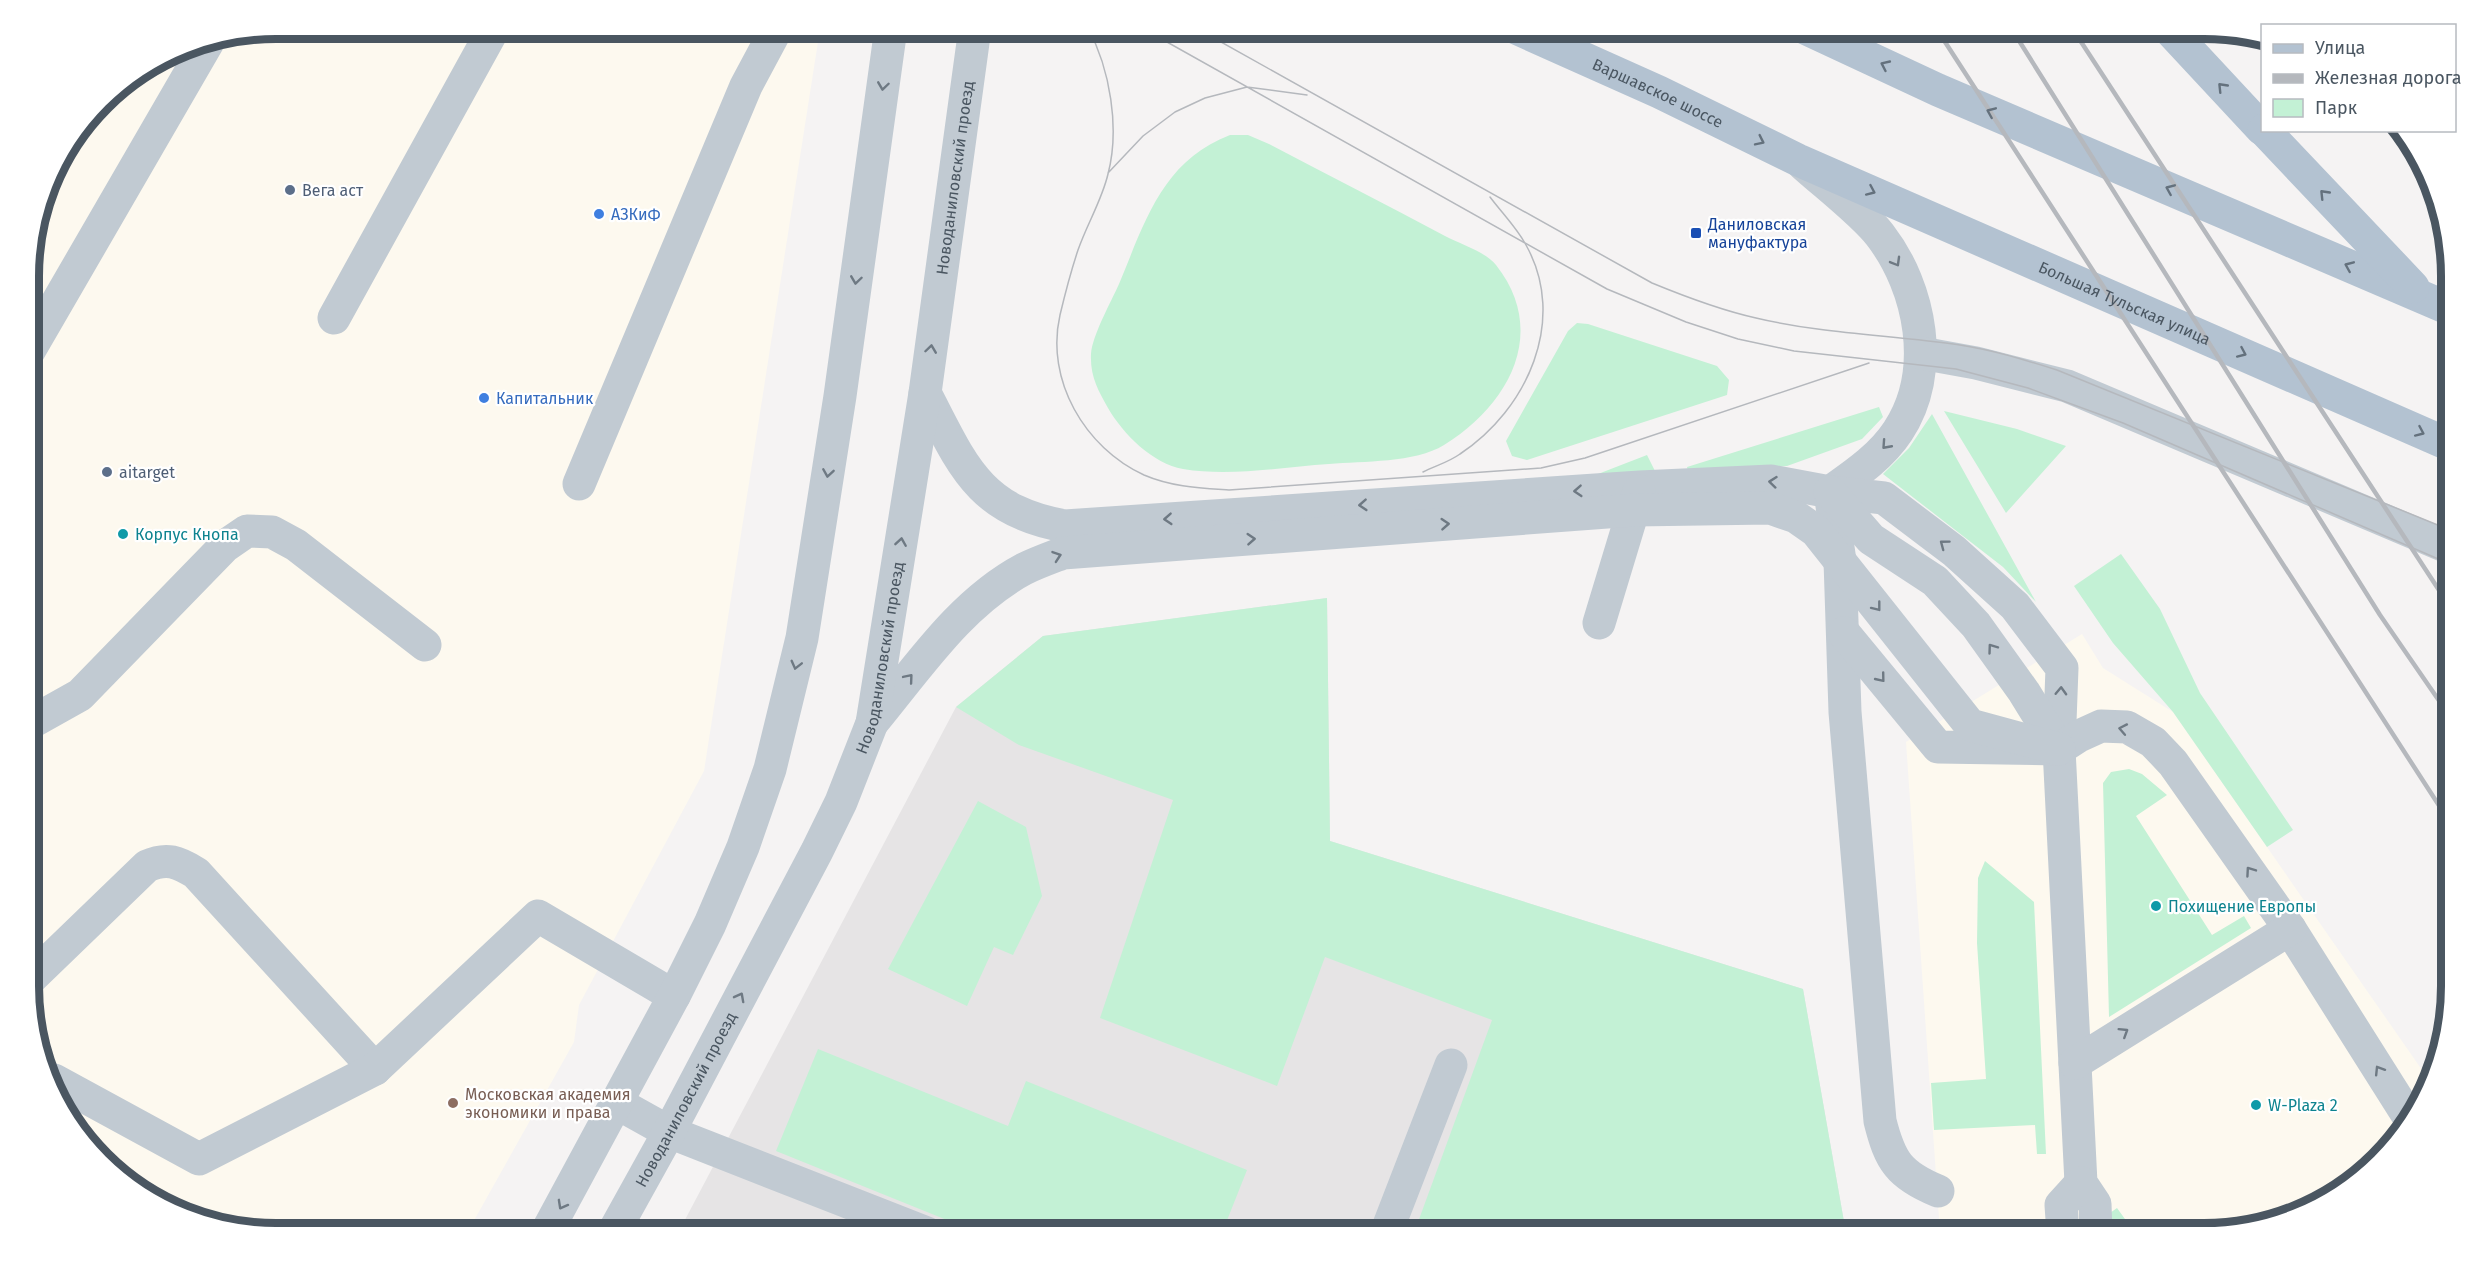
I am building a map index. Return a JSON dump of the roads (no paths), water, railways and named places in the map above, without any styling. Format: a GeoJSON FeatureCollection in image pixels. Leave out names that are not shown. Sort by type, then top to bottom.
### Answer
{"type":"FeatureCollection","features":[{"type":"Feature","properties":{"kind":"main road","name":"Варшавское шоссе"},"geometry":{"type":"LineString","coordinates":[[1541,39],[1659,92],[1798,160]]}},
{"type":"Feature","properties":{"kind":"main road"},"geometry":{"type":"LineString","coordinates":[[1829,39],[1938,90],[2436,303]]}},
{"type":"Feature","properties":{"kind":"main road"},"geometry":{"type":"LineString","coordinates":[[2178,39],[2261,128]]}},
{"type":"Feature","properties":{"kind":"main road"},"geometry":{"type":"LineString","coordinates":[[2265,132],[2436,303]]}},
{"type":"Feature","properties":{"kind":"main road","name":"Большая Тульская улица"},"geometry":{"type":"LineString","coordinates":[[1798,160],[2441,441]]}},
{"type":"Feature","properties":{"kind":"street"},"geometry":{"type":"LineString","coordinates":[[334,318],[488,39]]}},
{"type":"Feature","properties":{"kind":"street"},"geometry":{"type":"LineString","coordinates":[[579,484],[747,86],[771,39]]}},
{"type":"Feature","properties":{"kind":"street"},"geometry":{"type":"LineString","coordinates":[[551,1223],[674,996],[743,847],[770,769],[802,638],[840,396],[889,39]]}},
{"type":"Feature","properties":{"kind":"street","name":"Новоданиловский проезд"},"geometry":{"type":"LineString","coordinates":[[619,1223],[817,851],[841,802],[872,723],[925,393],[973,39]]}},
{"type":"Feature","properties":{"kind":"street"},"geometry":{"type":"LineString","coordinates":[[39,334],[203,51]]}},
{"type":"Feature","properties":{"kind":"street"},"geometry":{"type":"LineString","coordinates":[[1798,160],[1880,234],[1908,283],[1922,341],[1914,394],[1898,431],[1867,465],[1830,492]]}},
{"type":"Feature","properties":{"kind":"street"},"geometry":{"type":"LineString","coordinates":[[1921,353],[1987,365],[2067,386],[2441,544]]}},
{"type":"Feature","properties":{"kind":"street"},"geometry":{"type":"LineString","coordinates":[[925,393],[961,462],[985,492],[1010,510],[1040,521],[1065,526],[1637,498],[1770,508],[1796,517],[1816,531],[1970,725],[2059,750]]}},
{"type":"Feature","properties":{"kind":"street"},"geometry":{"type":"LineString","coordinates":[[872,723],[949,631],[986,595],[1024,569],[1063,553],[1637,498],[1771,481],[1830,492],[1884,498],[1954,551],[2015,606],[2062,668],[2059,750],[2081,1183],[2095,1204],[2096,1223]]}},
{"type":"Feature","properties":{"kind":"street"},"geometry":{"type":"LineString","coordinates":[[1830,492],[1840,561],[1846,720],[1880,1121],[1886,1145],[1895,1164],[1914,1181],[1938,1191]]}},
{"type":"Feature","properties":{"kind":"street"},"geometry":{"type":"LineString","coordinates":[[1830,492],[1871,539],[1935,581],[1976,626],[2025,692],[2059,750]]}},
{"type":"Feature","properties":{"kind":"street"},"geometry":{"type":"LineString","coordinates":[[1599,623],[1637,498]]}},
{"type":"Feature","properties":{"kind":"street"},"geometry":{"type":"LineString","coordinates":[[39,718],[80,695],[225,546],[247,531],[272,532],[296,545],[425,645]]}},
{"type":"Feature","properties":{"kind":"street"},"geometry":{"type":"LineString","coordinates":[[1844,633],[1938,747],[2059,750],[2079,736],[2101,726],[2127,727],[2153,742],[2173,763],[2290,929],[2405,1111]]}},
{"type":"Feature","properties":{"kind":"street"},"geometry":{"type":"LineString","coordinates":[[39,970],[147,866],[161,860],[178,862],[196,873],[375,1069]]}},
{"type":"Feature","properties":{"kind":"street"},"geometry":{"type":"LineString","coordinates":[[60,1083],[200,1159],[375,1069],[538,916],[674,996]]}},
{"type":"Feature","properties":{"kind":"street"},"geometry":{"type":"LineString","coordinates":[[2075,1063],[2290,929]]}},
{"type":"Feature","properties":{"kind":"street"},"geometry":{"type":"LineString","coordinates":[[1390,1223],[1451,1065]]}},
{"type":"Feature","properties":{"kind":"street"},"geometry":{"type":"LineString","coordinates":[[617,1103],[669,1132],[901,1223]]}},
{"type":"Feature","properties":{"kind":"street"},"geometry":{"type":"LineString","coordinates":[[2062,1223],[2061,1205],[2081,1183]]}},
{"type":"Feature","properties":{"kind":"tram line"},"geometry":{"type":"LineString","coordinates":[[1094,39],[1111,99],[1113,138],[1108,174],[1078,250],[1060,315],[1057,339],[1058,364],[1064,387],[1074,409],[1088,430],[1104,448],[1123,463],[1144,475],[1197,488],[1229,490],[1541,468],[1585,458],[1869,363]]}},
{"type":"Feature","properties":{"kind":"tram line"},"geometry":{"type":"LineString","coordinates":[[1162,39],[1607,289],[1686,322],[1738,339],[1794,351],[1956,369],[2028,388],[2123,423],[2441,560]]}},
{"type":"Feature","properties":{"kind":"tram line"},"geometry":{"type":"LineString","coordinates":[[1216,39],[1652,283],[1703,303],[1756,318],[1832,331],[1960,345],[1997,352],[2045,366],[2441,526]]}},
{"type":"Feature","properties":{"kind":"tram line"},"geometry":{"type":"LineString","coordinates":[[1108,173],[1143,136],[1175,112],[1205,98],[1247,87],[1307,95]]}},
{"type":"Feature","properties":{"kind":"tram line"},"geometry":{"type":"LineString","coordinates":[[1423,472],[1447,462],[1484,435],[1504,413],[1521,388],[1534,361],[1541,332],[1543,303],[1538,274],[1526,245],[1490,197]]}},
{"type":"Feature","properties":{"kind":"railway"},"geometry":{"type":"LineString","coordinates":[[1943,39],[2441,809]]}},
{"type":"Feature","properties":{"kind":"railway"},"geometry":{"type":"LineString","coordinates":[[2018,39],[2380,615],[2441,703]]}},
{"type":"Feature","properties":{"kind":"railway"},"geometry":{"type":"LineString","coordinates":[[2079,39],[2441,593]]}},
{"type":"Feature","properties":{"kind":"place","name":"Вега аст"},"geometry":{"type":"Point","coordinates":[290,190]}},
{"type":"Feature","properties":{"kind":"place","name":"АЗКиФ"},"geometry":{"type":"Point","coordinates":[599,214]}},
{"type":"Feature","properties":{"kind":"place","name":"Даниловская мануфактура"},"geometry":{"type":"Point","coordinates":[1696,233]}},
{"type":"Feature","properties":{"kind":"place","name":"Капитальник"},"geometry":{"type":"Point","coordinates":[484,398]}},
{"type":"Feature","properties":{"kind":"place","name":"aitarget"},"geometry":{"type":"Point","coordinates":[107,472]}},
{"type":"Feature","properties":{"kind":"place","name":"Корпус Кнопа"},"geometry":{"type":"Point","coordinates":[123,534]}},
{"type":"Feature","properties":{"kind":"place","name":"Похищение Европы"},"geometry":{"type":"Point","coordinates":[2156,906]}},
{"type":"Feature","properties":{"kind":"place","name":"Московская академия экономики и права"},"geometry":{"type":"Point","coordinates":[453,1103]}},
{"type":"Feature","properties":{"kind":"place","name":"W-Plaza 2"},"geometry":{"type":"Point","coordinates":[2256,1105]}}]}
